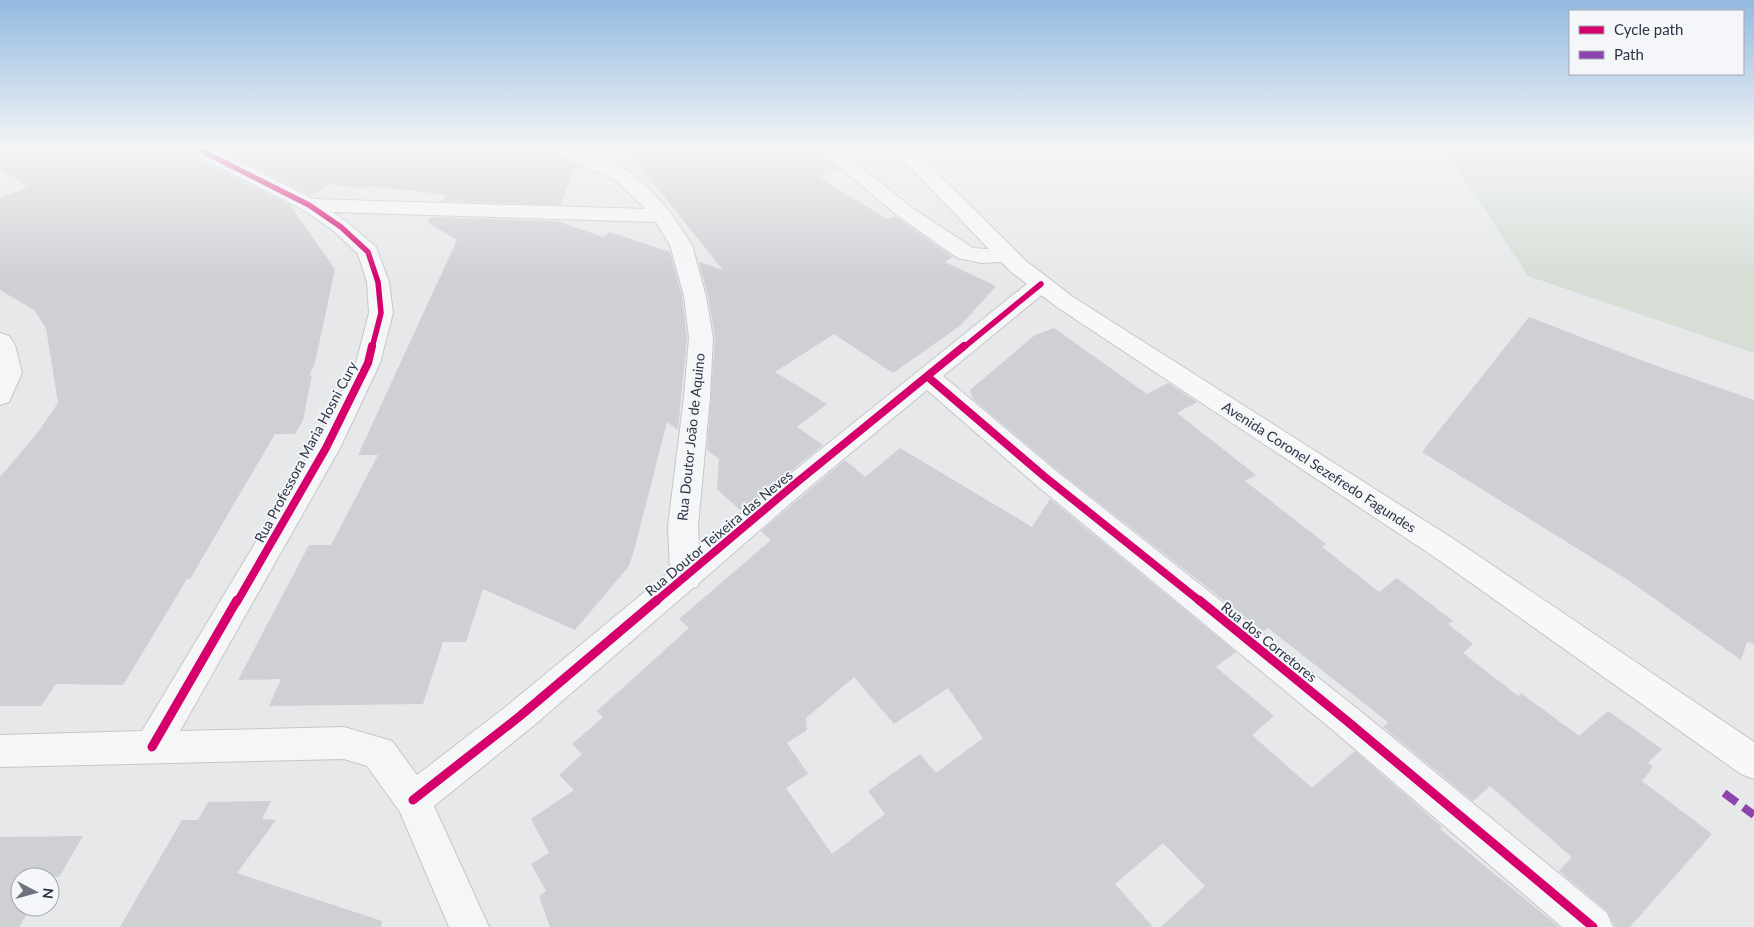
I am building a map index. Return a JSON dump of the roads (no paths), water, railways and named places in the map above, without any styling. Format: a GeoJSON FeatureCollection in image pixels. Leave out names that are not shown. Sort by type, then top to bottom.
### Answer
{"type":"FeatureCollection","features":[{"type":"Feature","properties":{"kind":"main road","name":"Avenida Coronel Sezefredo Fagundes"},"geometry":{"type":"LineString","coordinates":[[945,192],[1008,256],[1041,284],[1079,312],[1444,548],[1754,762]]}},
{"type":"Feature","properties":{"kind":"street","name":"Rua Professora Maria Hosni Cury"},"geometry":{"type":"LineString","coordinates":[[152,747],[326,448],[368,363],[381,313],[378,282],[368,252],[341,227],[309,205],[284,192]]}},
{"type":"Feature","properties":{"kind":"street","name":"Rua Doutor João de Aquino"},"geometry":{"type":"LineString","coordinates":[[641,192],[663,216],[681,245],[695,296],[701,338],[697,397],[682,526],[686,578]]}},
{"type":"Feature","properties":{"kind":"street"},"geometry":{"type":"LineString","coordinates":[[881,192],[905,212],[966,253],[982,256],[1008,256]]}},
{"type":"Feature","properties":{"kind":"street"},"geometry":{"type":"LineString","coordinates":[[309,205],[663,216]]}},
{"type":"Feature","properties":{"kind":"street","name":"Rua Doutor Teixeira das Neves"},"geometry":{"type":"LineString","coordinates":[[413,800],[520,716],[686,578],[789,489],[1041,284]]}},
{"type":"Feature","properties":{"kind":"street"},"geometry":{"type":"LineString","coordinates":[[0,341],[3,345],[9,372],[0,396]]}},
{"type":"Feature","properties":{"kind":"street","name":"Rua dos Corretores"},"geometry":{"type":"LineString","coordinates":[[928,377],[1046,477],[1347,721],[1593,927]]}},
{"type":"Feature","properties":{"kind":"street"},"geometry":{"type":"LineString","coordinates":[[0,751],[344,743],[379,753],[413,800],[470,927]]}}]}
